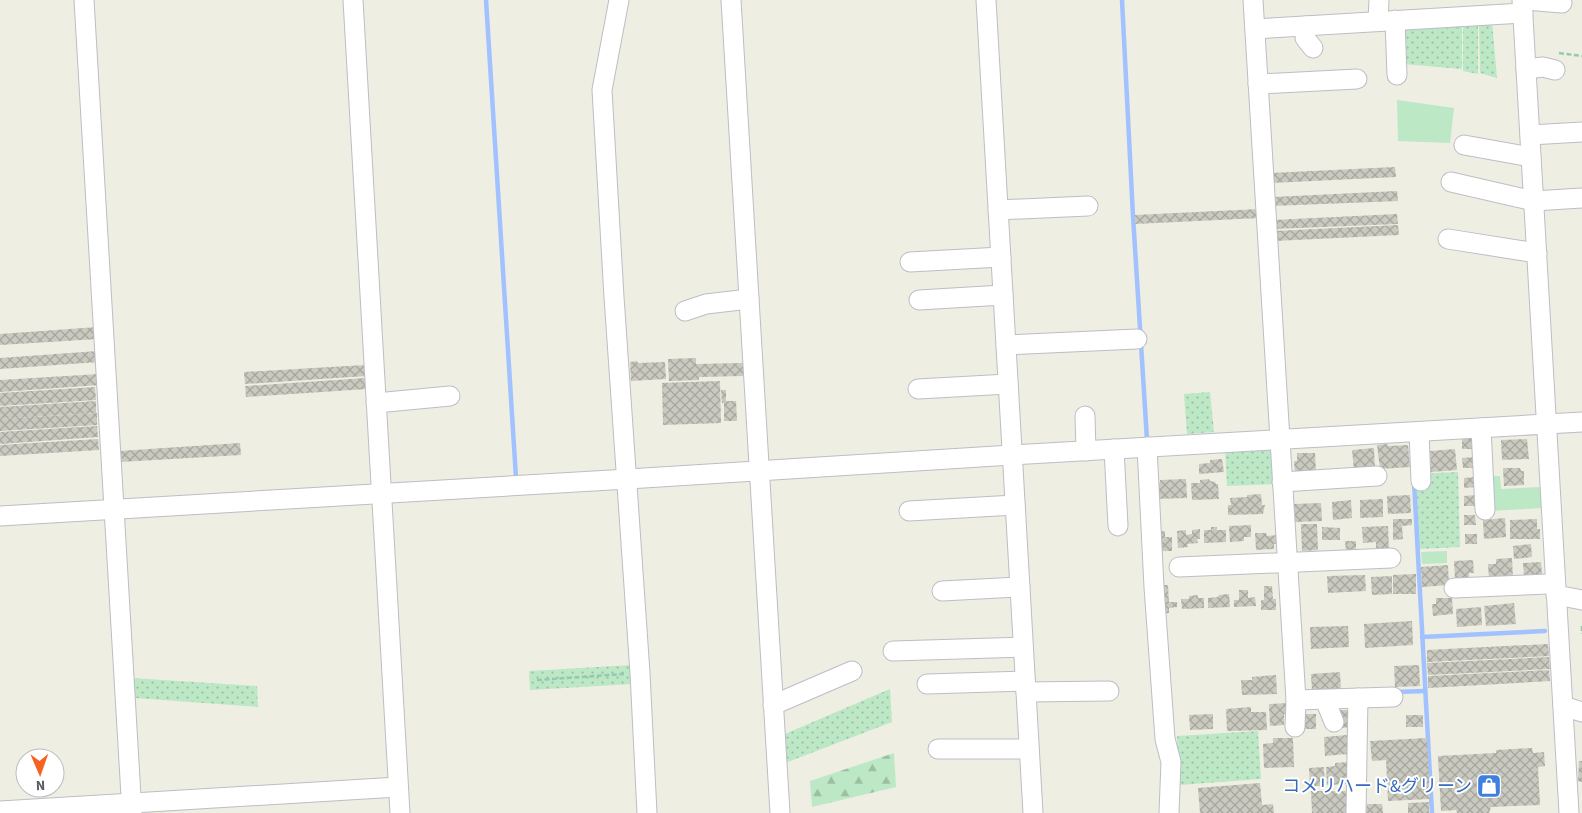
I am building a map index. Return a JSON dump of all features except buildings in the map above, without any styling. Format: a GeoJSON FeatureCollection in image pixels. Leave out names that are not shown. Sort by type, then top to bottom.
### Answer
{"type":"FeatureCollection","features":[{"type":"Feature","properties":{"kind":"street"},"geometry":{"type":"LineString","coordinates":[[84,0],[131,808]]}},
{"type":"Feature","properties":{"kind":"street"},"geometry":{"type":"LineString","coordinates":[[353,0],[400,813]]}},
{"type":"Feature","properties":{"kind":"street"},"geometry":{"type":"LineString","coordinates":[[619,0],[602,90],[614,298],[628,480],[647,813]]}},
{"type":"Feature","properties":{"kind":"street"},"geometry":{"type":"LineString","coordinates":[[731,0],[780,813]]}},
{"type":"Feature","properties":{"kind":"street"},"geometry":{"type":"LineString","coordinates":[[986,0],[1033,813]]}},
{"type":"Feature","properties":{"kind":"street"},"geometry":{"type":"LineString","coordinates":[[1253,0],[1296,700],[1295,727]]}},
{"type":"Feature","properties":{"kind":"street"},"geometry":{"type":"LineString","coordinates":[[1379,0],[1386,21],[1397,76]]}},
{"type":"Feature","properties":{"kind":"street"},"geometry":{"type":"LineString","coordinates":[[1255,29],[1386,21],[1523,4],[1562,3]]}},
{"type":"Feature","properties":{"kind":"street"},"geometry":{"type":"LineString","coordinates":[[1523,4],[1548,424],[1552,589],[1563,706],[1569,813]]}},
{"type":"Feature","properties":{"kind":"street"},"geometry":{"type":"LineString","coordinates":[[1306,26],[1305,38],[1313,48]]}},
{"type":"Feature","properties":{"kind":"street"},"geometry":{"type":"LineString","coordinates":[[1526,69],[1543,67],[1555,70]]}},
{"type":"Feature","properties":{"kind":"street"},"geometry":{"type":"LineString","coordinates":[[1258,84],[1357,78]]}},
{"type":"Feature","properties":{"kind":"street"},"geometry":{"type":"LineString","coordinates":[[1530,135],[1582,132]]}},
{"type":"Feature","properties":{"kind":"street"},"geometry":{"type":"LineString","coordinates":[[1464,145],[1531,157]]}},
{"type":"Feature","properties":{"kind":"street"},"geometry":{"type":"LineString","coordinates":[[1450,182],[1534,201],[1582,198]]}},
{"type":"Feature","properties":{"kind":"street"},"geometry":{"type":"LineString","coordinates":[[998,210],[1088,206]]}},
{"type":"Feature","properties":{"kind":"street"},"geometry":{"type":"LineString","coordinates":[[1448,239],[1537,253]]}},
{"type":"Feature","properties":{"kind":"street"},"geometry":{"type":"LineString","coordinates":[[910,262],[1001,257]]}},
{"type":"Feature","properties":{"kind":"street"},"geometry":{"type":"LineString","coordinates":[[919,300],[1003,295]]}},
{"type":"Feature","properties":{"kind":"street"},"geometry":{"type":"LineString","coordinates":[[685,311],[706,304],[749,299]]}},
{"type":"Feature","properties":{"kind":"street"},"geometry":{"type":"LineString","coordinates":[[1006,345],[1137,340]]}},
{"type":"Feature","properties":{"kind":"street"},"geometry":{"type":"LineString","coordinates":[[918,390],[1008,384]]}},
{"type":"Feature","properties":{"kind":"street"},"geometry":{"type":"LineString","coordinates":[[376,403],[450,396]]}},
{"type":"Feature","properties":{"kind":"street"},"geometry":{"type":"LineString","coordinates":[[1085,416],[1086,450]]}},
{"type":"Feature","properties":{"kind":"street"},"geometry":{"type":"LineString","coordinates":[[0,516],[1582,422]]}},
{"type":"Feature","properties":{"kind":"street"},"geometry":{"type":"LineString","coordinates":[[1481,428],[1485,510]]}},
{"type":"Feature","properties":{"kind":"street"},"geometry":{"type":"LineString","coordinates":[[1419,432],[1420,481]]}},
{"type":"Feature","properties":{"kind":"street"},"geometry":{"type":"LineString","coordinates":[[1147,447],[1154,586],[1165,739],[1171,762],[1169,813]]}},
{"type":"Feature","properties":{"kind":"street"},"geometry":{"type":"LineString","coordinates":[[1114,449],[1118,526]]}},
{"type":"Feature","properties":{"kind":"street"},"geometry":{"type":"LineString","coordinates":[[1282,482],[1378,476]]}},
{"type":"Feature","properties":{"kind":"street"},"geometry":{"type":"LineString","coordinates":[[909,511],[1015,506]]}},
{"type":"Feature","properties":{"kind":"street"},"geometry":{"type":"LineString","coordinates":[[1179,567],[1391,558]]}},
{"type":"Feature","properties":{"kind":"street"},"geometry":{"type":"LineString","coordinates":[[942,591],[1020,587]]}},
{"type":"Feature","properties":{"kind":"street"},"geometry":{"type":"LineString","coordinates":[[1454,588],[1552,589],[1582,600]]}},
{"type":"Feature","properties":{"kind":"street"},"geometry":{"type":"LineString","coordinates":[[893,651],[1023,647]]}},
{"type":"Feature","properties":{"kind":"street"},"geometry":{"type":"LineString","coordinates":[[774,705],[852,672]]}},
{"type":"Feature","properties":{"kind":"street"},"geometry":{"type":"LineString","coordinates":[[927,684],[1110,691]]}},
{"type":"Feature","properties":{"kind":"street"},"geometry":{"type":"LineString","coordinates":[[1296,700],[1393,697]]}},
{"type":"Feature","properties":{"kind":"street"},"geometry":{"type":"LineString","coordinates":[[1356,813],[1358,698]]}},
{"type":"Feature","properties":{"kind":"street"},"geometry":{"type":"LineString","coordinates":[[1325,700],[1334,722]]}},
{"type":"Feature","properties":{"kind":"street"},"geometry":{"type":"LineString","coordinates":[[1563,706],[1582,712]]}},
{"type":"Feature","properties":{"kind":"street"},"geometry":{"type":"LineString","coordinates":[[938,749],[1029,749]]}},
{"type":"Feature","properties":{"kind":"street"},"geometry":{"type":"LineString","coordinates":[[0,811],[131,808],[398,787]]}},
{"type":"Feature","properties":{"kind":"path"},"geometry":{"type":"LineString","coordinates":[[1582,626],[1582,634]]}},
{"type":"Feature","properties":{"kind":"path"},"geometry":{"type":"LineString","coordinates":[[537,680],[640,673]]}},
{"type":"Feature","properties":{"kind":"green space"},"geometry":{"type":"Polygon","coordinates":[[[1492,22],[1497,78],[1480,73],[1479,23],[1492,22]]]}},
{"type":"Feature","properties":{"kind":"green space"},"geometry":{"type":"Polygon","coordinates":[[[1462,23],[1462,69],[1403,64],[1401,27],[1462,23]]]}},
{"type":"Feature","properties":{"kind":"green space"},"geometry":{"type":"Polygon","coordinates":[[[1463,23],[1478,23],[1478,74],[1463,71],[1463,23]]]}},
{"type":"Feature","properties":{"kind":"green space"},"geometry":{"type":"Polygon","coordinates":[[[1397,100],[1454,108],[1450,143],[1398,141],[1397,100]]]}},
{"type":"Feature","properties":{"kind":"green space"},"geometry":{"type":"Polygon","coordinates":[[[1210,392],[1214,432],[1187,434],[1184,394],[1210,392]]]}},
{"type":"Feature","properties":{"kind":"green space"},"geometry":{"type":"Polygon","coordinates":[[[1273,445],[1279,484],[1227,486],[1225,447],[1273,445]]]}},
{"type":"Feature","properties":{"kind":"green space"},"geometry":{"type":"Polygon","coordinates":[[[1458,472],[1460,547],[1419,549],[1415,474],[1458,472]]]}},
{"type":"Feature","properties":{"kind":"green space"},"geometry":{"type":"Polygon","coordinates":[[[1490,476],[1500,476],[1501,489],[1541,487],[1542,508],[1491,511],[1490,476]]]}},
{"type":"Feature","properties":{"kind":"green space"},"geometry":{"type":"Polygon","coordinates":[[[1447,551],[1447,563],[1422,564],[1421,552],[1447,551]]]}},
{"type":"Feature","properties":{"kind":"green space"},"geometry":{"type":"Polygon","coordinates":[[[632,665],[633,684],[530,690],[529,671],[632,665]]]}},
{"type":"Feature","properties":{"kind":"green space"},"geometry":{"type":"Polygon","coordinates":[[[132,678],[257,686],[258,707],[135,698],[132,678]]]}},
{"type":"Feature","properties":{"kind":"green space"},"geometry":{"type":"Polygon","coordinates":[[[890,689],[892,722],[785,763],[785,734],[890,689]]]}},
{"type":"Feature","properties":{"kind":"green space"},"geometry":{"type":"Polygon","coordinates":[[[1258,731],[1261,779],[1179,785],[1177,736],[1258,731]]]}},
{"type":"Feature","properties":{"kind":"green space"},"geometry":{"type":"Polygon","coordinates":[[[894,753],[896,787],[812,807],[810,781],[894,753]]]}},
{"type":"Feature","properties":{"kind":"waterway"},"geometry":{"type":"LineString","coordinates":[[486,0],[516,478]]}},
{"type":"Feature","properties":{"kind":"waterway"},"geometry":{"type":"LineString","coordinates":[[1122,0],[1147,440],[1144,440]]}},
{"type":"Feature","properties":{"kind":"waterway"},"geometry":{"type":"LineString","coordinates":[[1414,482],[1432,813]]}},
{"type":"Feature","properties":{"kind":"waterway"},"geometry":{"type":"LineString","coordinates":[[1422,637],[1545,631]]}},
{"type":"Feature","properties":{"kind":"waterway"},"geometry":{"type":"LineString","coordinates":[[1395,692],[1425,691]]}},
{"type":"Feature","properties":{"kind":"place","name":"コメリハード&グリーン"},"geometry":{"type":"Point","coordinates":[1489,786]}}]}
